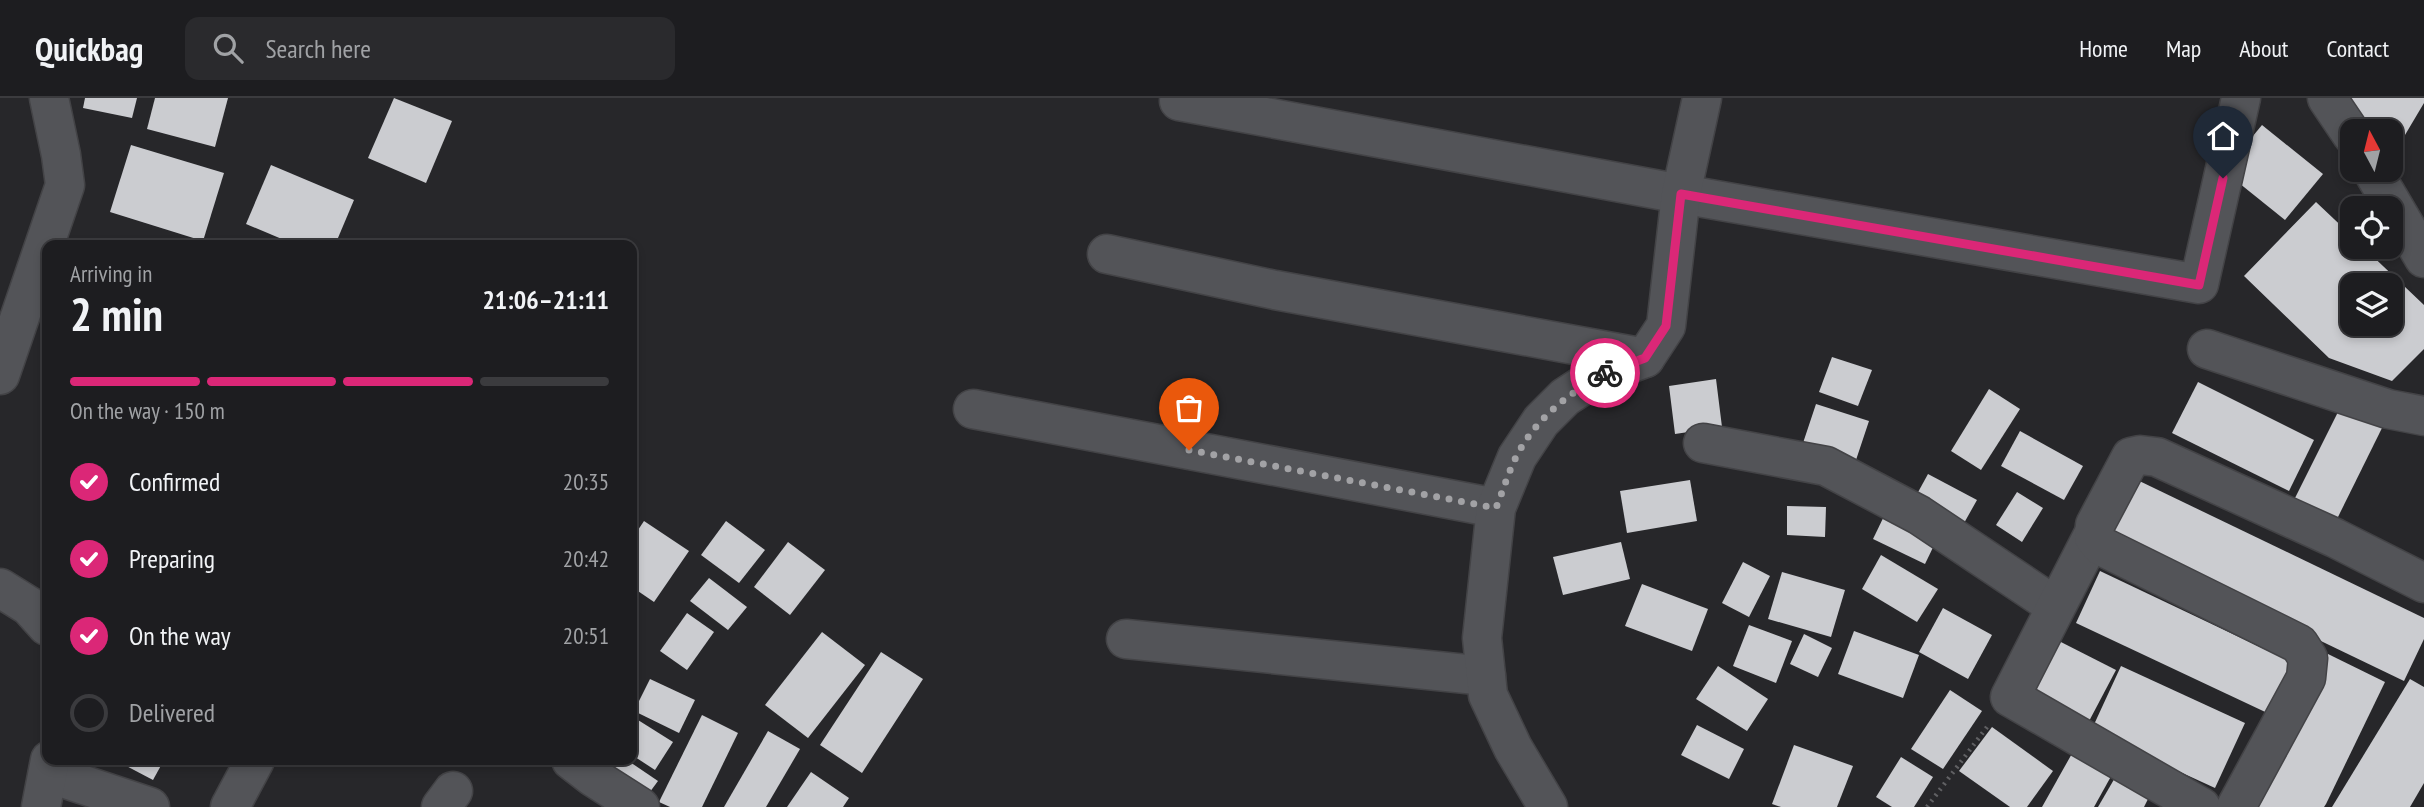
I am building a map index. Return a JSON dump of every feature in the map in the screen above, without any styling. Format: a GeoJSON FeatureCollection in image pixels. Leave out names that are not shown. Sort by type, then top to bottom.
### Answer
{"type":"FeatureCollection","features":[{"type":"Feature","properties":{"kind":"street"},"geometry":{"type":"LineString","coordinates":[[48,240],[65,185],[49,98]]}},
{"type":"Feature","properties":{"kind":"street"},"geometry":{"type":"LineString","coordinates":[[1548,807],[1513,748],[1488,695],[1482,638],[1496,508],[1517,457],[1541,421],[1565,397],[1582,386],[1605,373],[1645,358],[1666,326],[1681,194],[1702,98]]}},
{"type":"Feature","properties":{"kind":"street"},"geometry":{"type":"LineString","coordinates":[[1179,101],[1681,194],[2199,285],[2241,98]]}},
{"type":"Feature","properties":{"kind":"street"},"geometry":{"type":"LineString","coordinates":[[2327,98],[2341,119]]}},
{"type":"Feature","properties":{"kind":"street"},"geometry":{"type":"LineString","coordinates":[[2379,182],[2424,258]]}},
{"type":"Feature","properties":{"kind":"street"},"geometry":{"type":"LineString","coordinates":[[1107,254],[1275,290],[1645,358]]}},
{"type":"Feature","properties":{"kind":"street"},"geometry":{"type":"LineString","coordinates":[[0,375],[42,256]]}},
{"type":"Feature","properties":{"kind":"street"},"geometry":{"type":"LineString","coordinates":[[2207,349],[2388,409],[2424,416]]}},
{"type":"Feature","properties":{"kind":"street"},"geometry":{"type":"LineString","coordinates":[[974,409],[1496,508]]}},
{"type":"Feature","properties":{"kind":"street"},"geometry":{"type":"LineString","coordinates":[[1703,443],[1826,466],[1919,515],[2055,606]]}},
{"type":"Feature","properties":{"kind":"street"},"geometry":{"type":"LineString","coordinates":[[2235,807],[2306,678],[2308,658],[2299,644],[2101,546],[2094,537],[2095,525],[2132,457],[2157,457],[2335,538],[2424,583]]}},
{"type":"Feature","properties":{"kind":"street"},"geometry":{"type":"LineString","coordinates":[[2094,533],[2010,697],[2201,807]]}},
{"type":"Feature","properties":{"kind":"street"},"geometry":{"type":"LineString","coordinates":[[0,588],[29,606],[42,620]]}},
{"type":"Feature","properties":{"kind":"street"},"geometry":{"type":"LineString","coordinates":[[1126,639],[1486,676]]}},
{"type":"Feature","properties":{"kind":"street"},"geometry":{"type":"LineString","coordinates":[[230,807],[252,765]]}},
{"type":"Feature","properties":{"kind":"street"},"geometry":{"type":"LineString","coordinates":[[577,765],[640,807]]}},
{"type":"Feature","properties":{"kind":"street"},"geometry":{"type":"LineString","coordinates":[[46,780],[150,807]]}},
{"type":"Feature","properties":{"kind":"path"},"geometry":{"type":"LineString","coordinates":[[1927,807],[2010,697]]}},
{"type":"Feature","properties":{"kind":"building"},"geometry":{"type":"Polygon","coordinates":[[[85,98],[137,98],[132,118],[83,108],[85,98]]]}},
{"type":"Feature","properties":{"kind":"building"},"geometry":{"type":"Polygon","coordinates":[[[155,98],[228,98],[215,147],[147,129],[155,98]]]}},
{"type":"Feature","properties":{"kind":"building"},"geometry":{"type":"Polygon","coordinates":[[[394,98],[452,121],[426,183],[368,158],[394,98]]]}},
{"type":"Feature","properties":{"kind":"building"},"geometry":{"type":"Polygon","coordinates":[[[2348,98],[2424,98],[2424,103],[2403,138],[2403,119],[2367,119],[2344,105],[2348,98]]]}},
{"type":"Feature","properties":{"kind":"building"},"geometry":{"type":"Polygon","coordinates":[[[2262,125],[2323,174],[2285,220],[2224,171],[2262,125]]]}},
{"type":"Feature","properties":{"kind":"building"},"geometry":{"type":"Polygon","coordinates":[[[131,145],[224,173],[203,240],[110,212],[131,145]]]}},
{"type":"Feature","properties":{"kind":"building"},"geometry":{"type":"Polygon","coordinates":[[[271,165],[354,200],[337,240],[284,240],[246,224],[271,165]]]}},
{"type":"Feature","properties":{"kind":"building"},"geometry":{"type":"Polygon","coordinates":[[[2316,202],[2340,225],[2340,259],[2376,259],[2390,273],[2340,273],[2340,336],[2403,336],[2403,285],[2424,305],[2424,349],[2392,381],[2329,358],[2244,276],[2316,202]]]}},
{"type":"Feature","properties":{"kind":"building"},"geometry":{"type":"Polygon","coordinates":[[[1832,357],[1872,370],[1858,406],[1819,392],[1832,357]]]}},
{"type":"Feature","properties":{"kind":"building"},"geometry":{"type":"Polygon","coordinates":[[[1716,379],[1722,427],[1675,434],[1669,386],[1716,379]]]}},
{"type":"Feature","properties":{"kind":"building"},"geometry":{"type":"Polygon","coordinates":[[[2198,382],[2314,440],[2289,491],[2172,433],[2198,382]]]}},
{"type":"Feature","properties":{"kind":"building"},"geometry":{"type":"Polygon","coordinates":[[[1989,389],[2020,409],[1981,470],[1951,451],[1989,389]]]}},
{"type":"Feature","properties":{"kind":"building"},"geometry":{"type":"Polygon","coordinates":[[[1816,404],[1869,421],[1856,460],[1803,443],[1816,404]]]}},
{"type":"Feature","properties":{"kind":"building"},"geometry":{"type":"Polygon","coordinates":[[[2340,408],[2382,428],[2337,519],[2295,498],[2340,408]]]}},
{"type":"Feature","properties":{"kind":"building"},"geometry":{"type":"Polygon","coordinates":[[[2020,431],[2083,466],[2064,500],[2001,466],[2020,431]]]}},
{"type":"Feature","properties":{"kind":"building"},"geometry":{"type":"Polygon","coordinates":[[[1928,474],[1977,500],[1959,532],[1911,505],[1928,474]]]}},
{"type":"Feature","properties":{"kind":"building"},"geometry":{"type":"Polygon","coordinates":[[[2129,476],[2424,618],[2424,639],[2404,681],[2100,535],[2129,476]]]}},
{"type":"Feature","properties":{"kind":"building"},"geometry":{"type":"Polygon","coordinates":[[[1690,480],[1697,521],[1627,533],[1620,491],[1690,480]]]}},
{"type":"Feature","properties":{"kind":"building"},"geometry":{"type":"Polygon","coordinates":[[[2017,492],[2043,508],[2022,542],[1996,525],[2017,492]]]}},
{"type":"Feature","properties":{"kind":"building"},"geometry":{"type":"Polygon","coordinates":[[[1787,506],[1826,507],[1825,537],[1787,535],[1787,506]]]}},
{"type":"Feature","properties":{"kind":"building"},"geometry":{"type":"Polygon","coordinates":[[[1887,510],[1939,535],[1925,564],[1873,539],[1887,510]]]}},
{"type":"Feature","properties":{"kind":"building"},"geometry":{"type":"Polygon","coordinates":[[[644,521],[689,551],[654,602],[637,590],[637,532],[644,521]]]}},
{"type":"Feature","properties":{"kind":"building"},"geometry":{"type":"Polygon","coordinates":[[[726,521],[765,550],[739,583],[701,555],[726,521]]]}},
{"type":"Feature","properties":{"kind":"building"},"geometry":{"type":"Polygon","coordinates":[[[788,542],[825,570],[790,615],[754,587],[788,542]]]}},
{"type":"Feature","properties":{"kind":"building"},"geometry":{"type":"Polygon","coordinates":[[[1621,542],[1630,579],[1563,595],[1553,557],[1621,542]]]}},
{"type":"Feature","properties":{"kind":"building"},"geometry":{"type":"Polygon","coordinates":[[[1881,555],[1938,589],[1917,622],[1862,589],[1881,555]]]}},
{"type":"Feature","properties":{"kind":"building"},"geometry":{"type":"Polygon","coordinates":[[[1743,562],[1770,576],[1749,617],[1722,603],[1743,562]]]}},
{"type":"Feature","properties":{"kind":"building"},"geometry":{"type":"Polygon","coordinates":[[[2100,571],[2302,667],[2278,718],[2076,623],[2100,571]]]}},
{"type":"Feature","properties":{"kind":"building"},"geometry":{"type":"Polygon","coordinates":[[[1782,572],[1845,590],[1831,637],[1768,619],[1782,572]]]}},
{"type":"Feature","properties":{"kind":"building"},"geometry":{"type":"Polygon","coordinates":[[[709,578],[747,607],[728,630],[690,601],[709,578]]]}},
{"type":"Feature","properties":{"kind":"building"},"geometry":{"type":"Polygon","coordinates":[[[1642,584],[1708,609],[1692,651],[1625,626],[1642,584]]]}},
{"type":"Feature","properties":{"kind":"building"},"geometry":{"type":"Polygon","coordinates":[[[1943,608],[1992,635],[1968,679],[1919,652],[1943,608]]]}},
{"type":"Feature","properties":{"kind":"building"},"geometry":{"type":"Polygon","coordinates":[[[687,613],[714,632],[687,670],[660,651],[687,613]]]}},
{"type":"Feature","properties":{"kind":"building"},"geometry":{"type":"Polygon","coordinates":[[[1749,625],[1792,641],[1776,683],[1733,666],[1749,625]]]}},
{"type":"Feature","properties":{"kind":"building"},"geometry":{"type":"Polygon","coordinates":[[[1854,631],[1919,655],[1903,698],[1838,674],[1854,631]]]}},
{"type":"Feature","properties":{"kind":"building"},"geometry":{"type":"Polygon","coordinates":[[[822,632],[865,665],[808,738],[765,705],[822,632]]]}},
{"type":"Feature","properties":{"kind":"building"},"geometry":{"type":"Polygon","coordinates":[[[1804,634],[1832,648],[1818,677],[1790,664],[1804,634]]]}},
{"type":"Feature","properties":{"kind":"building"},"geometry":{"type":"Polygon","coordinates":[[[2055,639],[2116,670],[2087,725],[2027,694],[2055,639]]]}},
{"type":"Feature","properties":{"kind":"building"},"geometry":{"type":"Polygon","coordinates":[[[881,652],[923,679],[862,773],[820,745],[881,652]]]}},
{"type":"Feature","properties":{"kind":"building"},"geometry":{"type":"Polygon","coordinates":[[[2328,654],[2385,682],[2326,804],[2324,807],[2253,807],[2328,654]]]}},
{"type":"Feature","properties":{"kind":"building"},"geometry":{"type":"Polygon","coordinates":[[[1718,666],[1768,699],[1747,731],[1696,699],[1718,666]]]}},
{"type":"Feature","properties":{"kind":"building"},"geometry":{"type":"Polygon","coordinates":[[[2121,666],[2245,723],[2215,788],[2091,731],[2121,666]]]}},
{"type":"Feature","properties":{"kind":"building"},"geometry":{"type":"Polygon","coordinates":[[[650,679],[695,700],[679,733],[637,712],[637,705],[650,679]]]}},
{"type":"Feature","properties":{"kind":"building"},"geometry":{"type":"Polygon","coordinates":[[[2410,679],[2424,687],[2424,783],[2410,807],[2332,807],[2410,679]]]}},
{"type":"Feature","properties":{"kind":"building"},"geometry":{"type":"Polygon","coordinates":[[[1950,690],[1982,711],[1943,769],[1911,749],[1950,690]]]}},
{"type":"Feature","properties":{"kind":"building"},"geometry":{"type":"Polygon","coordinates":[[[702,715],[738,733],[702,807],[670,807],[659,802],[702,715]]]}},
{"type":"Feature","properties":{"kind":"building"},"geometry":{"type":"Polygon","coordinates":[[[637,722],[673,742],[655,770],[637,758],[637,722]]]}},
{"type":"Feature","properties":{"kind":"building"},"geometry":{"type":"Polygon","coordinates":[[[1697,725],[1744,749],[1729,779],[1681,755],[1697,725]]]}},
{"type":"Feature","properties":{"kind":"building"},"geometry":{"type":"Polygon","coordinates":[[[1992,727],[2053,771],[2027,807],[2010,807],[1959,771],[1992,727]]]}},
{"type":"Feature","properties":{"kind":"building"},"geometry":{"type":"Polygon","coordinates":[[[768,731],[800,749],[766,807],[724,807],[768,731]]]}},
{"type":"Feature","properties":{"kind":"building"},"geometry":{"type":"Polygon","coordinates":[[[1794,745],[1853,766],[1837,807],[1781,807],[1772,804],[1794,745]]]}},
{"type":"Feature","properties":{"kind":"building"},"geometry":{"type":"Polygon","coordinates":[[[2074,750],[2114,771],[2094,807],[2042,807],[2074,750]]]}},
{"type":"Feature","properties":{"kind":"building"},"geometry":{"type":"Polygon","coordinates":[[[1901,757],[1933,777],[1914,807],[1892,807],[1876,797],[1901,757]]]}},
{"type":"Feature","properties":{"kind":"building"},"geometry":{"type":"Polygon","coordinates":[[[124,765],[161,765],[153,780],[124,765]]]}},
{"type":"Feature","properties":{"kind":"building"},"geometry":{"type":"Polygon","coordinates":[[[611,765],[634,765],[658,781],[644,800],[605,773],[611,765]]]}},
{"type":"Feature","properties":{"kind":"building"},"geometry":{"type":"Polygon","coordinates":[[[811,772],[849,798],[843,807],[787,807],[811,772]]]}},
{"type":"Feature","properties":{"kind":"building"},"geometry":{"type":"Polygon","coordinates":[[[2116,776],[2150,795],[2144,807],[2098,807],[2116,776]]]}},
{"type":"Feature","properties":{"kind":"way so far"},"geometry":{"type":"LineString","coordinates":[[1189,450],[1496,508],[1517,457],[1541,421],[1565,397],[1605,373]]}},
{"type":"Feature","properties":{"kind":"route"},"geometry":{"type":"LineString","coordinates":[[1605,373],[1645,358],[1666,326],[1681,194],[2199,285],[2223,178]]}}]}
